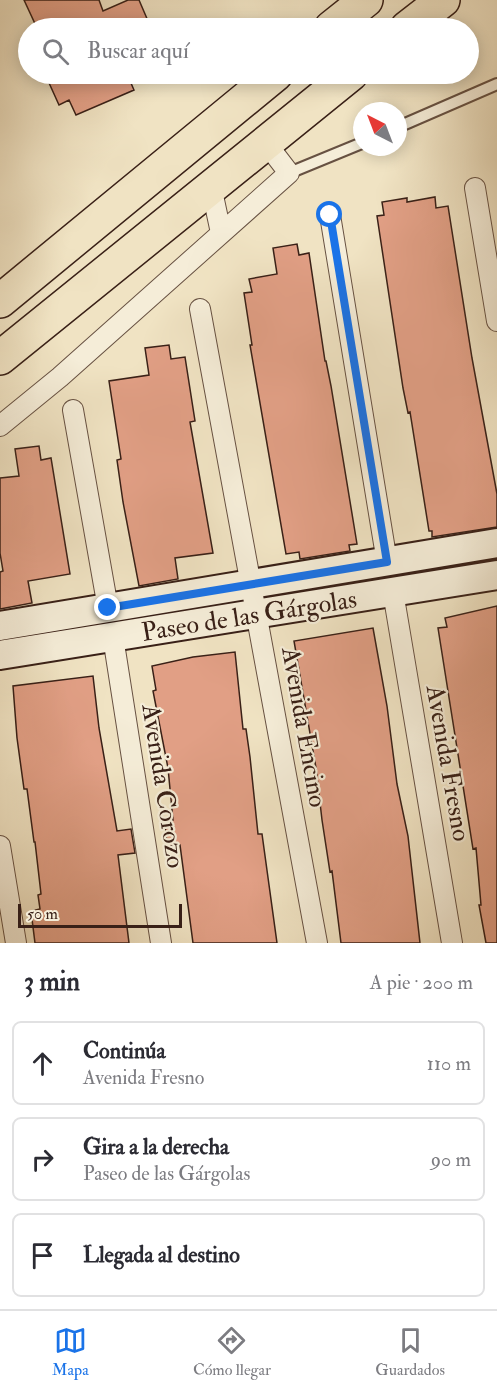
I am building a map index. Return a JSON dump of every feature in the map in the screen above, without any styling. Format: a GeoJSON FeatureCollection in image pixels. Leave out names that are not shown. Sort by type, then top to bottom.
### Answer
{"type":"FeatureCollection","features":[{"type":"Feature","properties":{"kind":"highway"},"geometry":{"type":"LineString","coordinates":[[420,18],[443,0]]}},
{"type":"Feature","properties":{"kind":"highway"},"geometry":{"type":"LineString","coordinates":[[0,301],[264,84]]}},
{"type":"Feature","properties":{"kind":"highway"},"geometry":{"type":"LineString","coordinates":[[0,358],[339,84]]}},
{"type":"Feature","properties":{"kind":"street"},"geometry":{"type":"LineString","coordinates":[[0,426],[60,377],[289,173],[266,143]]}},
{"type":"Feature","properties":{"kind":"street"},"geometry":{"type":"LineString","coordinates":[[211,186],[221,233]]}},
{"type":"Feature","properties":{"kind":"street"},"geometry":{"type":"LineString","coordinates":[[475,188],[497,321]]}},
{"type":"Feature","properties":{"kind":"street"},"geometry":{"type":"LineString","coordinates":[[330,215],[387,562]]}},
{"type":"Feature","properties":{"kind":"street","name":"Avenida Encino"},"geometry":{"type":"LineString","coordinates":[[200,309],[317,943]]}},
{"type":"Feature","properties":{"kind":"street"},"geometry":{"type":"LineString","coordinates":[[73,410],[108,608]]}},
{"type":"Feature","properties":{"kind":"street","name":"Paseo de las Gárgolas"},"geometry":{"type":"LineString","coordinates":[[0,626],[497,543]]}},
{"type":"Feature","properties":{"kind":"street","name":"Paseo de las Gárgolas"},"geometry":{"type":"LineString","coordinates":[[0,656],[497,575]]}},
{"type":"Feature","properties":{"kind":"street","name":"Avenida Fresno"},"geometry":{"type":"LineString","coordinates":[[393,592],[452,943]]}},
{"type":"Feature","properties":{"kind":"street","name":"Avenida Corozo"},"geometry":{"type":"LineString","coordinates":[[113,637],[161,943]]}},
{"type":"Feature","properties":{"kind":"street"},"geometry":{"type":"LineString","coordinates":[[0,846],[16,943]]}},
{"type":"Feature","properties":{"kind":"lane"},"geometry":{"type":"LineString","coordinates":[[407,123],[497,84]]}},
{"type":"Feature","properties":{"kind":"lane"},"geometry":{"type":"LineString","coordinates":[[289,173],[353,147]]}},
{"type":"Feature","properties":{"kind":"building"},"geometry":{"type":"Polygon","coordinates":[[[24,0],[99,0],[103,11],[128,0],[139,0],[147,18],[32,18],[24,0]]]}},
{"type":"Feature","properties":{"kind":"building"},"geometry":{"type":"Polygon","coordinates":[[[50,84],[131,84],[134,90],[76,115],[69,100],[59,105],[50,84]]]}},
{"type":"Feature","properties":{"kind":"building"},"geometry":{"type":"Polygon","coordinates":[[[435,197],[436,208],[448,206],[472,358],[497,494],[497,527],[432,537],[432,531],[429,531],[410,412],[408,413],[403,388],[377,216],[384,215],[382,202],[407,198],[407,202],[435,197]]]}},
{"type":"Feature","properties":{"kind":"building"},"geometry":{"type":"Polygon","coordinates":[[[297,244],[299,255],[309,253],[357,544],[349,545],[350,551],[300,559],[299,552],[286,554],[250,345],[252,345],[244,293],[252,292],[249,279],[277,274],[273,248],[297,244]]]}},
{"type":"Feature","properties":{"kind":"building"},"geometry":{"type":"Polygon","coordinates":[[[169,345],[171,359],[185,357],[195,421],[190,422],[213,553],[175,558],[178,579],[139,586],[123,502],[117,460],[121,459],[109,381],[149,375],[145,348],[169,345]]]}},
{"type":"Feature","properties":{"kind":"building"},"geometry":{"type":"Polygon","coordinates":[[[39,446],[41,460],[51,458],[70,574],[28,581],[32,603],[0,609],[0,572],[3,571],[0,553],[0,478],[19,476],[15,449],[39,446]]]}},
{"type":"Feature","properties":{"kind":"building"},"geometry":{"type":"Polygon","coordinates":[[[497,606],[497,943],[486,943],[479,905],[481,905],[476,848],[473,849],[438,628],[447,627],[445,618],[497,606]]]}},
{"type":"Feature","properties":{"kind":"building"},"geometry":{"type":"Polygon","coordinates":[[[373,628],[387,706],[397,784],[408,836],[420,943],[341,943],[316,768],[294,641],[373,628]]]}},
{"type":"Feature","properties":{"kind":"building"},"geometry":{"type":"Polygon","coordinates":[[[235,652],[258,834],[262,834],[277,943],[193,943],[180,845],[167,846],[165,821],[173,820],[168,768],[153,691],[156,690],[152,666],[193,657],[235,652]]]}},
{"type":"Feature","properties":{"kind":"building"},"geometry":{"type":"Polygon","coordinates":[[[93,676],[99,728],[117,831],[131,829],[135,853],[118,855],[129,943],[35,943],[31,911],[40,909],[38,895],[41,894],[27,789],[24,789],[17,738],[13,686],[93,676]]]}},
{"type":"Feature","properties":{"kind":"route"},"geometry":{"type":"LineString","coordinates":[[108,608],[387,562],[330,215]]}}]}
